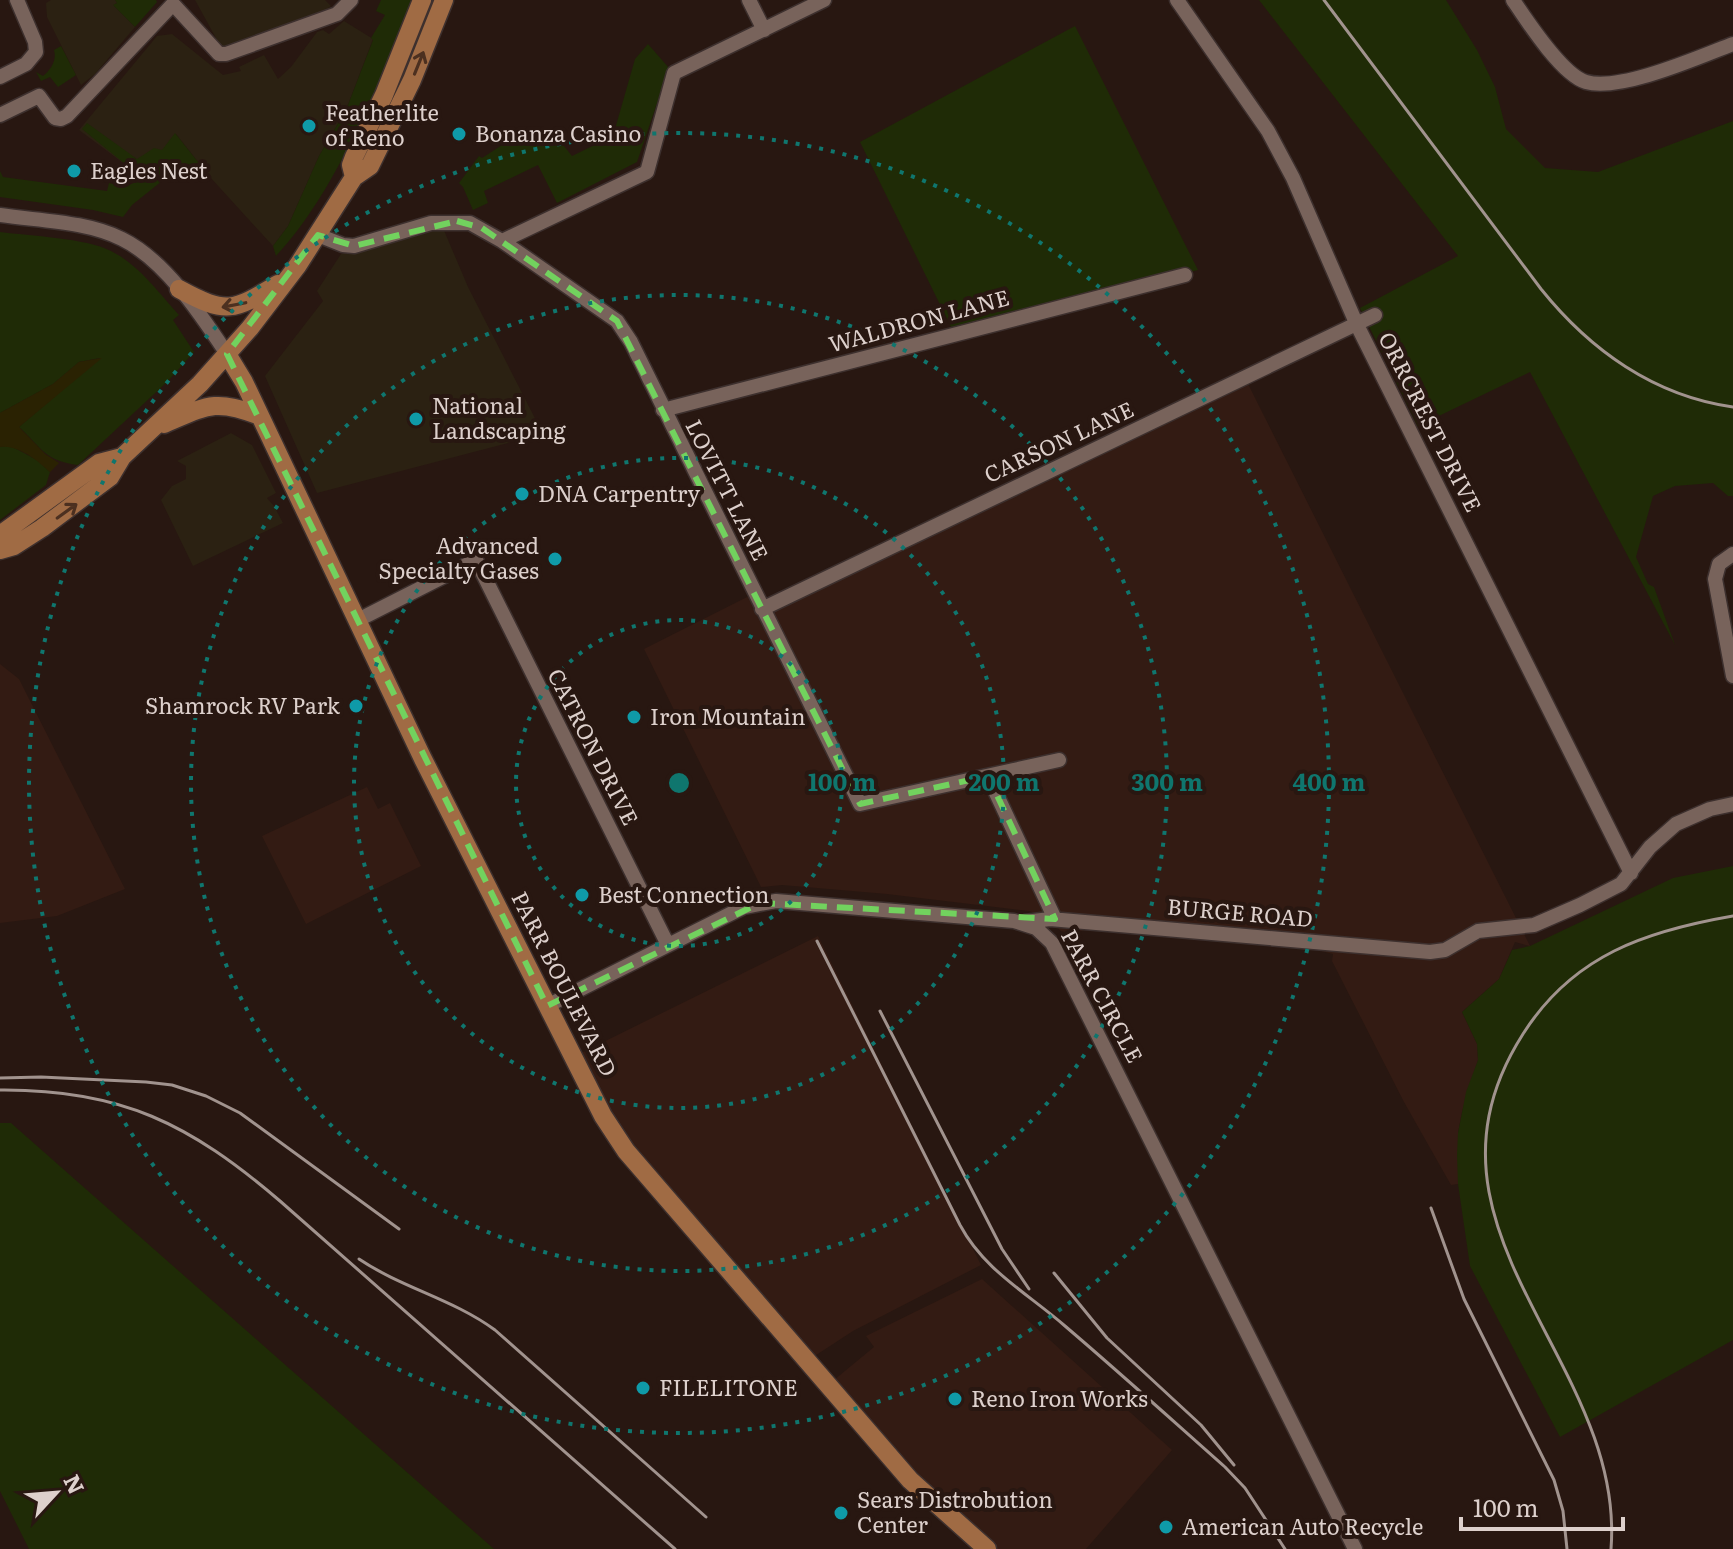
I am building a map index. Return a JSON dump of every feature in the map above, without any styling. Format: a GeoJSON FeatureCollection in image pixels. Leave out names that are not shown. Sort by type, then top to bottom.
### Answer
{"type":"FeatureCollection","features":[{"type":"Feature","properties":{"kind":"main road"},"geometry":{"type":"LineString","coordinates":[[354,177],[351,165],[354,157],[384,95],[422,0]]}},
{"type":"Feature","properties":{"kind":"main road"},"geometry":{"type":"LineString","coordinates":[[0,550],[14,546],[67,511],[110,477],[122,457],[200,384],[227,354],[288,278],[354,177],[370,166],[412,80],[444,0]]}},
{"type":"Feature","properties":{"kind":"main road"},"geometry":{"type":"LineString","coordinates":[[179,289],[205,303],[229,308],[248,302],[288,278]]}},
{"type":"Feature","properties":{"kind":"main road","name":"PARR BOULEVARD"},"geometry":{"type":"LineString","coordinates":[[227,354],[260,416],[356,621],[603,1116],[626,1151],[910,1480],[987,1549]]}},
{"type":"Feature","properties":{"kind":"main road"},"geometry":{"type":"LineString","coordinates":[[152,429],[214,405],[235,406],[260,416]]}},
{"type":"Feature","properties":{"kind":"main road"},"geometry":{"type":"LineString","coordinates":[[0,535],[99,463],[122,457]]}},
{"type":"Feature","properties":{"kind":"street"},"geometry":{"type":"LineString","coordinates":[[0,77],[26,64],[36,52],[35,42],[17,0]]}},
{"type":"Feature","properties":{"kind":"street"},"geometry":{"type":"LineString","coordinates":[[0,115],[39,96],[55,118],[67,116],[173,4],[219,54],[226,54],[337,14],[351,0]]}},
{"type":"Feature","properties":{"kind":"street"},"geometry":{"type":"LineString","coordinates":[[749,0],[764,30]]}},
{"type":"Feature","properties":{"kind":"street"},"geometry":{"type":"LineString","coordinates":[[502,241],[647,172],[674,73],[824,0]]}},
{"type":"Feature","properties":{"kind":"street","name":"ORRCREST DRIVE"},"geometry":{"type":"LineString","coordinates":[[1177,0],[1268,131],[1293,178],[1357,325],[1631,873]]}},
{"type":"Feature","properties":{"kind":"street"},"geometry":{"type":"LineString","coordinates":[[1513,0],[1562,65],[1585,82],[1620,82],[1642,78],[1733,44]]}},
{"type":"Feature","properties":{"kind":"street"},"geometry":{"type":"LineString","coordinates":[[0,215],[85,227],[122,239],[153,261],[179,289],[227,354]]}},
{"type":"Feature","properties":{"kind":"street","name":"LOVITT LANE"},"geometry":{"type":"LineString","coordinates":[[318,235],[354,246],[431,223],[457,221],[482,228],[617,321],[631,342],[860,804],[988,776]]}},
{"type":"Feature","properties":{"kind":"street","name":"WALDRON LANE"},"geometry":{"type":"LineString","coordinates":[[663,410],[1185,275]]}},
{"type":"Feature","properties":{"kind":"street","name":"CARSON LANE"},"geometry":{"type":"LineString","coordinates":[[762,609],[1375,315]]}},
{"type":"Feature","properties":{"kind":"street"},"geometry":{"type":"LineString","coordinates":[[1728,558],[1716,572],[1715,579],[1733,676]]}},
{"type":"Feature","properties":{"kind":"street","name":"CATRON DRIVE"},"geometry":{"type":"LineString","coordinates":[[356,621],[476,560],[668,945]]}},
{"type":"Feature","properties":{"kind":"street"},"geometry":{"type":"LineString","coordinates":[[1055,919],[988,776],[1059,760]]}},
{"type":"Feature","properties":{"kind":"street"},"geometry":{"type":"LineString","coordinates":[[1631,873],[1650,847],[1676,824],[1710,809],[1733,804]]}},
{"type":"Feature","properties":{"kind":"street","name":"BURGE ROAD"},"geometry":{"type":"LineString","coordinates":[[1024,923],[1055,919],[1430,952],[1452,947],[1478,931],[1534,925],[1621,884],[1631,873]]}},
{"type":"Feature","properties":{"kind":"street"},"geometry":{"type":"LineString","coordinates":[[547,1006],[744,907],[776,901],[1024,923]]}},
{"type":"Feature","properties":{"kind":"street","name":"PARR CIRCLE"},"geometry":{"type":"LineString","coordinates":[[1024,923],[1036,928],[1052,943],[1355,1549]]}},
{"type":"Feature","properties":{"kind":"highlighted area"},"geometry":{"type":"Polygon","coordinates":[[[457,221],[482,228],[617,321],[860,804],[988,776],[1055,919],[760,903],[547,1006],[227,354],[318,235],[354,246],[457,221]]]}},
{"type":"Feature","properties":{"kind":"shaded area"},"geometry":{"type":"Polygon","coordinates":[[[51,0],[115,0],[114,6],[135,27],[95,74],[81,85],[47,17],[46,3],[51,0]]]}},
{"type":"Feature","properties":{"kind":"shaded area"},"geometry":{"type":"Polygon","coordinates":[[[195,0],[325,0],[331,6],[321,13],[222,49],[195,0]]]}},
{"type":"Feature","properties":{"kind":"shaded area","name":"Featherlite of Reno"},"geometry":{"type":"Polygon","coordinates":[[[344,21],[373,39],[346,110],[319,156],[288,226],[273,246],[210,177],[176,134],[142,177],[79,130],[157,36],[172,34],[223,75],[241,71],[239,67],[264,55],[278,79],[317,32],[323,30],[329,34],[344,21]]]}},
{"type":"Feature","properties":{"kind":"shaded area","name":"National Landscaping"},"geometry":{"type":"Polygon","coordinates":[[[440,221],[468,287],[543,434],[317,493],[265,376],[323,301],[317,291],[341,254],[440,221]]]}},
{"type":"Feature","properties":{"kind":"shaded area"},"geometry":{"type":"Polygon","coordinates":[[[1245,378],[1530,946],[1515,942],[1499,979],[1462,1012],[1477,1044],[1478,1060],[1458,1133],[1458,1184],[1451,1185],[1404,1102],[1332,961],[1333,954],[1310,948],[1094,926],[1066,937],[1050,919],[1029,911],[887,894],[782,885],[761,887],[644,649],[755,593],[762,608],[1245,378]]]}},
{"type":"Feature","properties":{"kind":"shaded area"},"geometry":{"type":"Polygon","coordinates":[[[231,433],[252,445],[276,493],[267,498],[283,523],[193,566],[161,500],[172,486],[186,479],[186,466],[177,461],[231,433]]]}},
{"type":"Feature","properties":{"kind":"shaded area"},"geometry":{"type":"Polygon","coordinates":[[[0,664],[19,679],[125,889],[57,916],[0,923],[0,664]]]}},
{"type":"Feature","properties":{"kind":"shaded area"},"geometry":{"type":"Polygon","coordinates":[[[367,787],[378,809],[390,803],[421,866],[306,924],[262,836],[367,787]]]}},
{"type":"Feature","properties":{"kind":"shaded area"},"geometry":{"type":"Polygon","coordinates":[[[818,936],[981,1265],[853,1331],[807,1361],[626,1151],[573,1057],[818,936]]]}},
{"type":"Feature","properties":{"kind":"shaded area","name":"Reno Iron Works"},"geometry":{"type":"Polygon","coordinates":[[[982,1279],[1172,1450],[1086,1549],[987,1549],[828,1385],[874,1347],[866,1336],[982,1279]]]}},
{"type":"Feature","properties":{"kind":"green space"},"geometry":{"type":"Polygon","coordinates":[[[115,0],[157,2],[135,27],[113,5],[117,3],[115,0]]]}},
{"type":"Feature","properties":{"kind":"green space"},"geometry":{"type":"Polygon","coordinates":[[[381,0],[411,0],[371,100],[337,169],[298,231],[276,256],[273,246],[288,226],[319,156],[346,110],[373,40],[371,38],[385,15],[376,11],[381,0]]]}},
{"type":"Feature","properties":{"kind":"green space"},"geometry":{"type":"Polygon","coordinates":[[[1259,0],[1446,0],[1477,50],[1495,87],[1506,129],[1545,168],[1598,172],[1733,121],[1733,496],[1728,496],[1713,483],[1675,486],[1653,496],[1636,557],[1648,584],[1654,587],[1675,645],[1530,372],[1418,426],[1360,308],[1458,256],[1259,0]]]}},
{"type":"Feature","properties":{"kind":"green space"},"geometry":{"type":"Polygon","coordinates":[[[1075,26],[1198,270],[955,335],[860,142],[1075,26]]]}},
{"type":"Feature","properties":{"kind":"green space"},"geometry":{"type":"Polygon","coordinates":[[[648,44],[669,68],[637,162],[557,203],[538,165],[484,191],[488,203],[473,210],[459,183],[479,156],[482,158],[530,127],[553,132],[572,156],[613,136],[635,59],[648,44]]]}},
{"type":"Feature","properties":{"kind":"green space"},"geometry":{"type":"Polygon","coordinates":[[[61,46],[76,75],[58,87],[50,77],[41,81],[36,72],[43,76],[46,74],[54,61],[54,50],[61,46]]]}},
{"type":"Feature","properties":{"kind":"green space"},"geometry":{"type":"Polygon","coordinates":[[[87,123],[137,159],[154,148],[162,150],[175,133],[210,177],[167,177],[132,205],[123,217],[0,197],[0,171],[3,177],[107,191],[109,183],[126,185],[137,181],[141,177],[82,129],[87,123]]]}},
{"type":"Feature","properties":{"kind":"green space"},"geometry":{"type":"Polygon","coordinates":[[[0,232],[87,243],[121,257],[148,280],[179,315],[173,320],[194,352],[168,381],[78,465],[51,457],[19,427],[100,358],[79,362],[53,384],[0,413],[0,232]]]}},
{"type":"Feature","properties":{"kind":"green space"},"geometry":{"type":"Polygon","coordinates":[[[9,445],[37,460],[50,472],[46,485],[0,520],[0,447],[9,445]]]}},
{"type":"Feature","properties":{"kind":"green space"},"geometry":{"type":"Polygon","coordinates":[[[1733,866],[1733,1340],[1560,1437],[1470,1266],[1457,1155],[1466,1092],[1478,1060],[1477,1044],[1462,1012],[1499,979],[1512,950],[1530,946],[1673,878],[1733,866]]]}},
{"type":"Feature","properties":{"kind":"green space"},"geometry":{"type":"Polygon","coordinates":[[[0,1123],[11,1123],[494,1549],[29,1549],[0,1491],[0,1123]]]}},
{"type":"Feature","properties":{"kind":"sand"},"geometry":{"type":"Polygon","coordinates":[[[102,358],[19,427],[45,454],[59,463],[50,472],[20,450],[0,447],[0,413],[53,384],[79,362],[102,358]]]}},
{"type":"Feature","properties":{"kind":"railway"},"geometry":{"type":"LineString","coordinates":[[1324,0],[1541,289],[1581,332],[1602,350],[1650,381],[1704,401],[1733,407]]}},
{"type":"Feature","properties":{"kind":"railway"},"geometry":{"type":"LineString","coordinates":[[1611,1549],[1606,1480],[1586,1416],[1526,1294],[1500,1233],[1486,1170],[1492,1105],[1523,1034],[1565,984],[1588,966],[1642,939],[1733,916]]}},
{"type":"Feature","properties":{"kind":"railway"},"geometry":{"type":"LineString","coordinates":[[817,941],[970,1241],[1007,1280],[1085,1343],[1225,1467],[1245,1488],[1285,1549]]}},
{"type":"Feature","properties":{"kind":"railway"},"geometry":{"type":"LineString","coordinates":[[880,1011],[1002,1249],[1029,1289]]}},
{"type":"Feature","properties":{"kind":"railway"},"geometry":{"type":"LineString","coordinates":[[0,1078],[146,1082],[172,1085],[206,1096],[240,1113],[399,1229]]}},
{"type":"Feature","properties":{"kind":"railway"},"geometry":{"type":"LineString","coordinates":[[0,1090],[43,1091],[118,1104],[152,1116],[215,1151],[280,1201],[675,1549]]}},
{"type":"Feature","properties":{"kind":"railway"},"geometry":{"type":"LineString","coordinates":[[1431,1208],[1464,1299],[1554,1480],[1563,1511],[1567,1549]]}},
{"type":"Feature","properties":{"kind":"railway"},"geometry":{"type":"LineString","coordinates":[[359,1259],[462,1310],[495,1330],[706,1517]]}},
{"type":"Feature","properties":{"kind":"railway"},"geometry":{"type":"LineString","coordinates":[[1054,1273],[1107,1338],[1201,1425],[1234,1465]]}},
{"type":"Feature","properties":{"kind":"place","name":"Featherlite of Reno"},"geometry":{"type":"Point","coordinates":[309,126]}},
{"type":"Feature","properties":{"kind":"place","name":"Bonanza Casino"},"geometry":{"type":"Point","coordinates":[459,134]}},
{"type":"Feature","properties":{"kind":"place","name":"Eagles Nest"},"geometry":{"type":"Point","coordinates":[74,171]}},
{"type":"Feature","properties":{"kind":"place","name":"National Landscaping"},"geometry":{"type":"Point","coordinates":[416,419]}},
{"type":"Feature","properties":{"kind":"place","name":"DNA Carpentry"},"geometry":{"type":"Point","coordinates":[522,494]}},
{"type":"Feature","properties":{"kind":"place","name":"Advanced Specialty Gases"},"geometry":{"type":"Point","coordinates":[555,559]}},
{"type":"Feature","properties":{"kind":"place","name":"Shamrock RV Park"},"geometry":{"type":"Point","coordinates":[356,706]}},
{"type":"Feature","properties":{"kind":"place","name":"Iron Mountain"},"geometry":{"type":"Point","coordinates":[634,717]}},
{"type":"Feature","properties":{"kind":"place","name":"Best Connection"},"geometry":{"type":"Point","coordinates":[582,895]}},
{"type":"Feature","properties":{"kind":"place","name":"FILELITONE"},"geometry":{"type":"Point","coordinates":[643,1388]}},
{"type":"Feature","properties":{"kind":"place","name":"Reno Iron Works"},"geometry":{"type":"Point","coordinates":[955,1399]}},
{"type":"Feature","properties":{"kind":"place","name":"Sears Distrobution Center"},"geometry":{"type":"Point","coordinates":[841,1513]}},
{"type":"Feature","properties":{"kind":"place","name":"American Auto Recycle"},"geometry":{"type":"Point","coordinates":[1166,1527]}}]}
